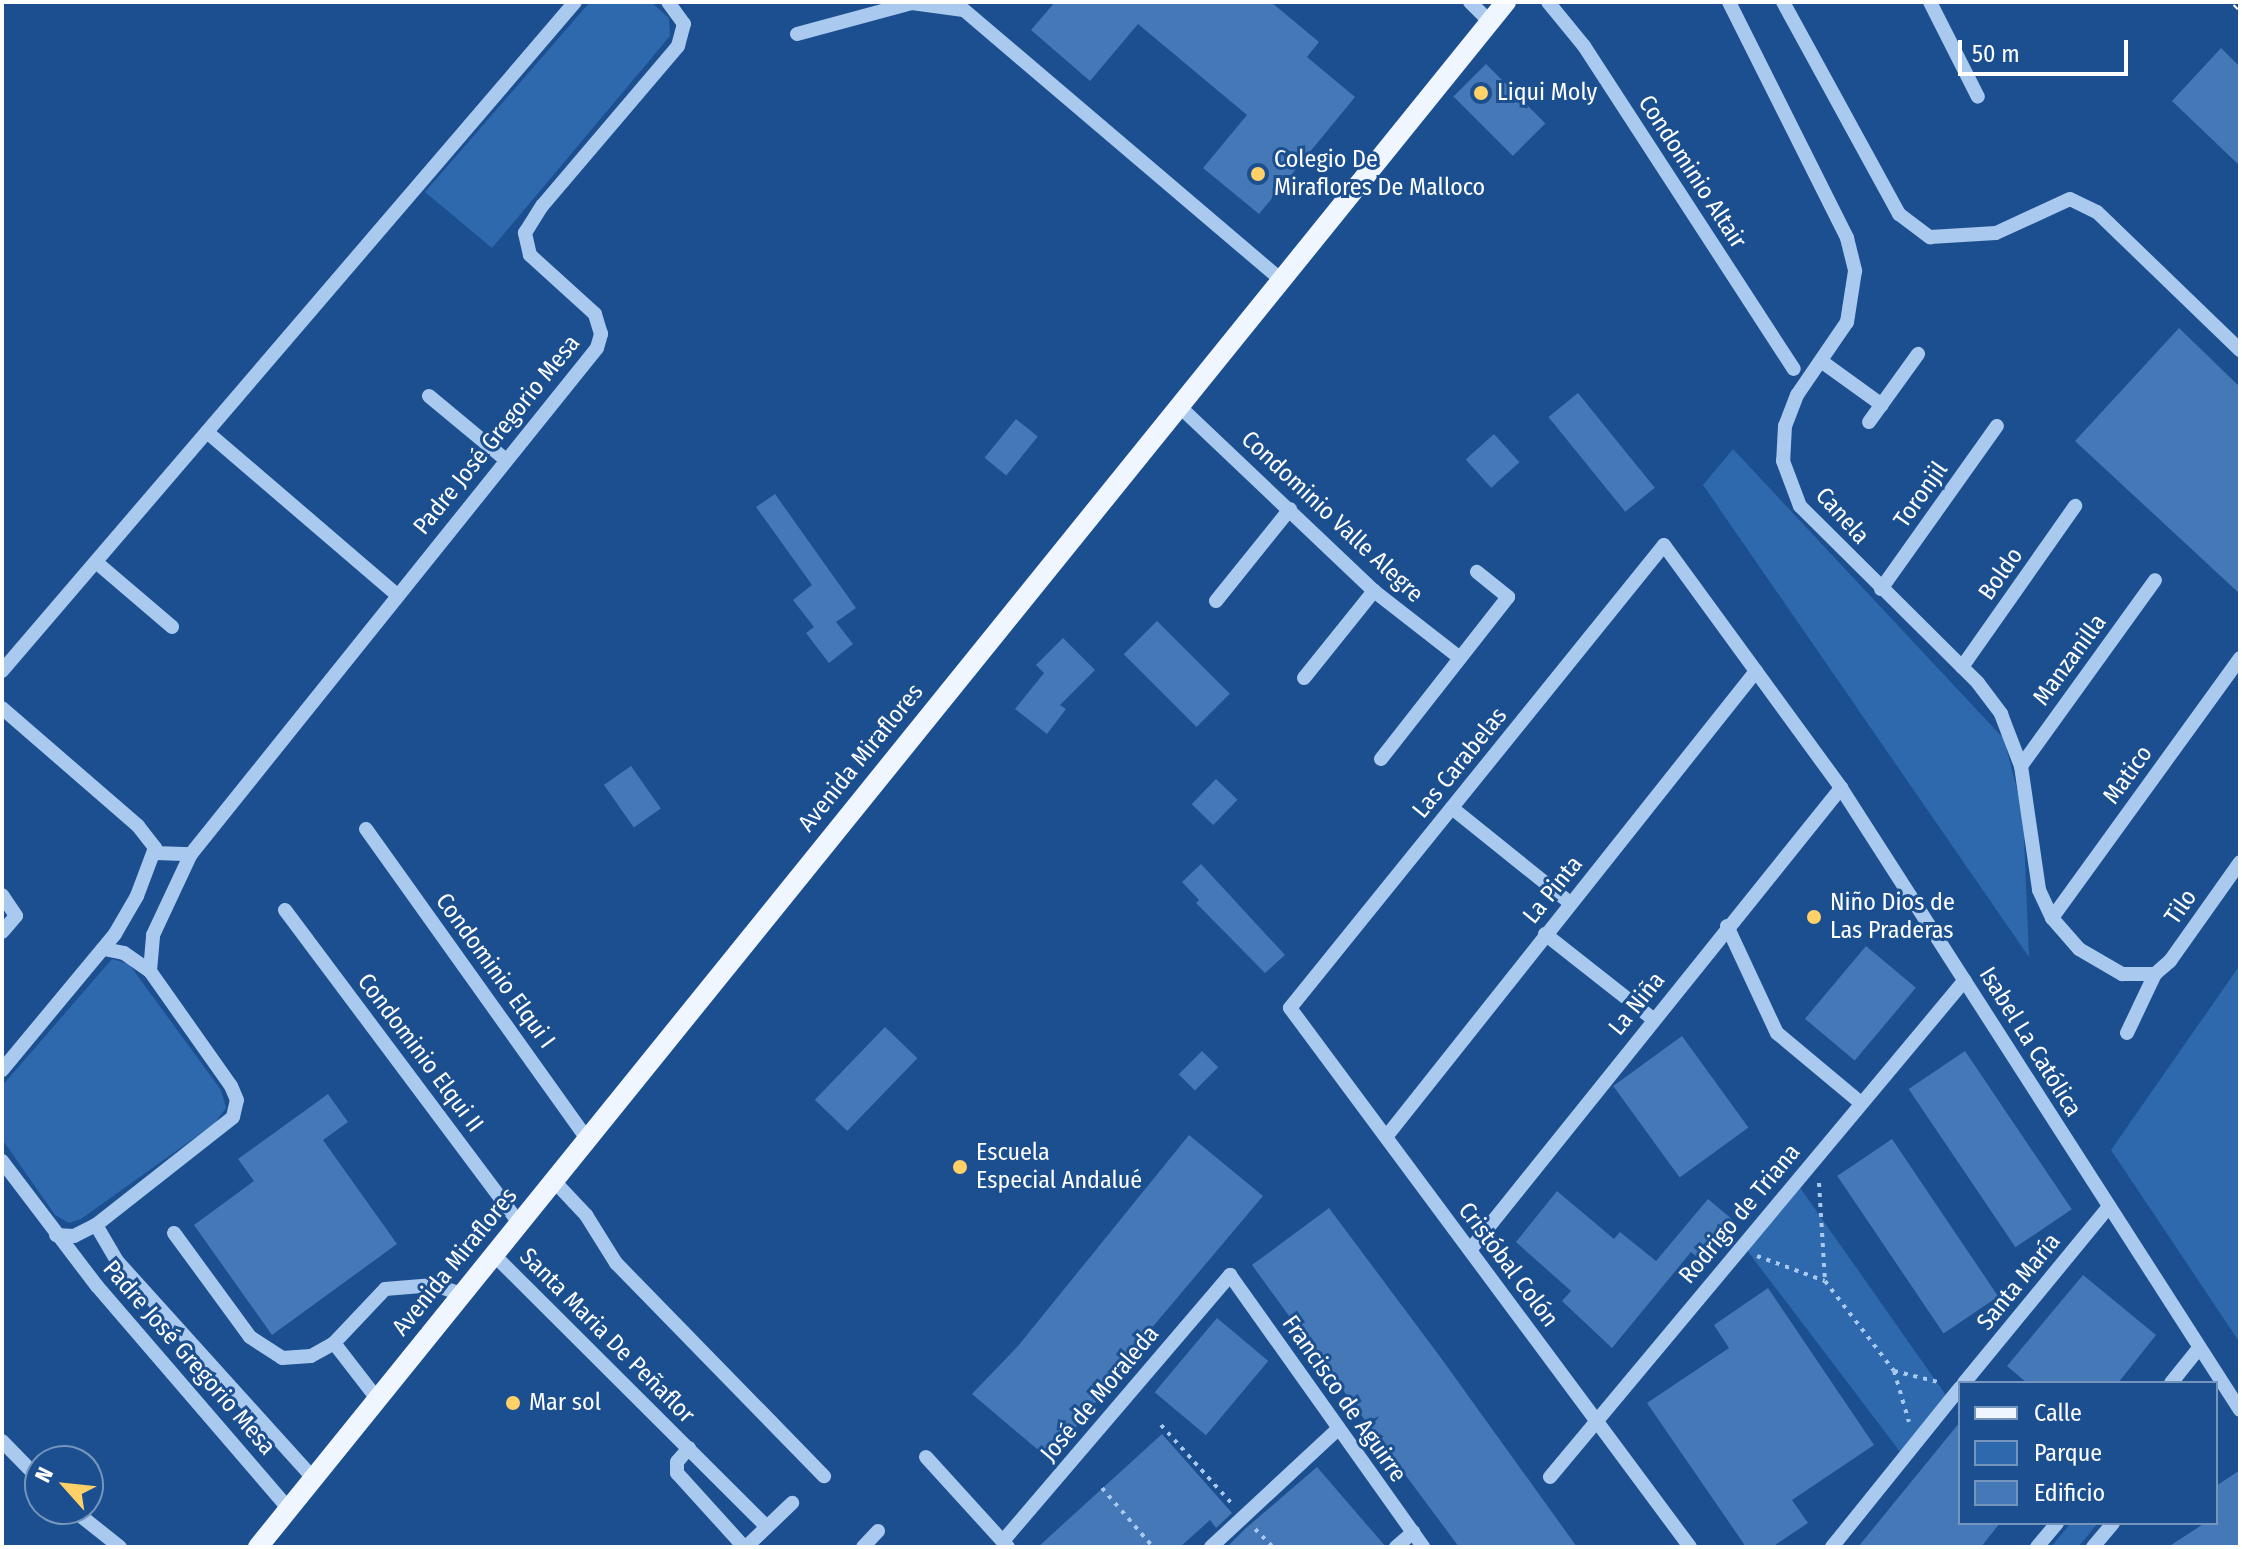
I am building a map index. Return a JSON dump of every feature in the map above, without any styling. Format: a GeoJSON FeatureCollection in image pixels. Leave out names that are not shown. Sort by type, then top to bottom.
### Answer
{"type":"FeatureCollection","features":[{"type":"Feature","properties":{"kind":"main road","name":"Avenida Miraflores"},"geometry":{"type":"LineString","coordinates":[[258,1547],[1506,2]]}},
{"type":"Feature","properties":{"kind":"street"},"geometry":{"type":"LineString","coordinates":[[2,671],[575,2]]}},
{"type":"Feature","properties":{"kind":"street","name":"Padre José Gregorio Mesa"},"geometry":{"type":"LineString","coordinates":[[150,971],[149,946],[191,854],[601,338],[592,311],[530,255],[525,233],[542,206],[678,46],[684,24],[668,2]]}},
{"type":"Feature","properties":{"kind":"street"},"geometry":{"type":"LineString","coordinates":[[1470,2],[1490,22]]}},
{"type":"Feature","properties":{"kind":"street","name":"Condominio Altair"},"geometry":{"type":"LineString","coordinates":[[1548,2],[1584,46],[1794,369]]}},
{"type":"Feature","properties":{"kind":"street","name":"Canela"},"geometry":{"type":"LineString","coordinates":[[1729,2],[1853,254],[1852,305],[1790,410],[1783,443],[1787,478],[1808,517],[1962,667],[2001,714],[2021,766],[2036,875],[2052,918],[2079,949],[2109,968],[2135,978],[2155,974]]}},
{"type":"Feature","properties":{"kind":"street"},"geometry":{"type":"LineString","coordinates":[[1783,2],[1899,214],[1930,237],[1996,233],[2070,199],[2097,212],[2240,350]]}},
{"type":"Feature","properties":{"kind":"street"},"geometry":{"type":"LineString","coordinates":[[1930,2],[1978,97]]}},
{"type":"Feature","properties":{"kind":"street"},"geometry":{"type":"LineString","coordinates":[[797,34],[912,3],[963,6],[1282,281]]}},
{"type":"Feature","properties":{"kind":"street"},"geometry":{"type":"LineString","coordinates":[[1869,422],[1918,354]]}},
{"type":"Feature","properties":{"kind":"street"},"geometry":{"type":"LineString","coordinates":[[1821,361],[1882,405]]}},
{"type":"Feature","properties":{"kind":"street"},"geometry":{"type":"LineString","coordinates":[[429,396],[506,460]]}},
{"type":"Feature","properties":{"kind":"street","name":"Condominio Valle Alegre"},"geometry":{"type":"LineString","coordinates":[[1178,405],[1374,591],[1460,658]]}},
{"type":"Feature","properties":{"kind":"street","name":"Toronjil"},"geometry":{"type":"LineString","coordinates":[[1881,589],[1997,426]]}},
{"type":"Feature","properties":{"kind":"street"},"geometry":{"type":"LineString","coordinates":[[207,432],[397,595]]}},
{"type":"Feature","properties":{"kind":"street","name":"Boldo"},"geometry":{"type":"LineString","coordinates":[[1962,667],[2075,506]]}},
{"type":"Feature","properties":{"kind":"street"},"geometry":{"type":"LineString","coordinates":[[1216,601],[1290,509]]}},
{"type":"Feature","properties":{"kind":"street","name":"Isabel La Católica"},"geometry":{"type":"LineString","coordinates":[[1664,545],[1841,788],[2199,1348],[2214,1381]]}},
{"type":"Feature","properties":{"kind":"street","name":"Las Carabelas"},"geometry":{"type":"LineString","coordinates":[[1290,1008],[1664,545]]}},
{"type":"Feature","properties":{"kind":"street"},"geometry":{"type":"LineString","coordinates":[[96,562],[172,627]]}},
{"type":"Feature","properties":{"kind":"street"},"geometry":{"type":"LineString","coordinates":[[1381,759],[1508,597],[1477,572]]}},
{"type":"Feature","properties":{"kind":"street","name":"Manzanilla"},"geometry":{"type":"LineString","coordinates":[[2021,766],[2155,580]]}},
{"type":"Feature","properties":{"kind":"street"},"geometry":{"type":"LineString","coordinates":[[1304,678],[1374,591]]}},
{"type":"Feature","properties":{"kind":"street","name":"Matico"},"geometry":{"type":"LineString","coordinates":[[2052,918],[2240,658]]}},
{"type":"Feature","properties":{"kind":"street","name":"La Pinta"},"geometry":{"type":"LineString","coordinates":[[1386,1137],[1756,671]]}},
{"type":"Feature","properties":{"kind":"street"},"geometry":{"type":"LineString","coordinates":[[2,708],[153,840],[155,853],[137,896],[104,949],[2,1070]]}},
{"type":"Feature","properties":{"kind":"street","name":"La Niña"},"geometry":{"type":"LineString","coordinates":[[1470,1250],[1727,926],[1841,788]]}},
{"type":"Feature","properties":{"kind":"street"},"geometry":{"type":"LineString","coordinates":[[1452,808],[1570,903]]}},
{"type":"Feature","properties":{"kind":"street","name":"Condominio Elqui I"},"geometry":{"type":"LineString","coordinates":[[366,829],[588,1140]]}},
{"type":"Feature","properties":{"kind":"street"},"geometry":{"type":"LineString","coordinates":[[155,853],[191,854]]}},
{"type":"Feature","properties":{"kind":"street","name":"Tilo"},"geometry":{"type":"LineString","coordinates":[[2127,1033],[2155,974],[2170,961],[2240,862]]}},
{"type":"Feature","properties":{"kind":"street"},"geometry":{"type":"LineString","coordinates":[[2,895],[16,916],[2,932]]}},
{"type":"Feature","properties":{"kind":"street","name":"Condominio Elqui II"},"geometry":{"type":"LineString","coordinates":[[285,910],[519,1223]]}},
{"type":"Feature","properties":{"kind":"street"},"geometry":{"type":"LineString","coordinates":[[1727,926],[1777,1033],[1861,1103]]}},
{"type":"Feature","properties":{"kind":"street"},"geometry":{"type":"LineString","coordinates":[[1545,934],[1653,1019]]}},
{"type":"Feature","properties":{"kind":"street"},"geometry":{"type":"LineString","coordinates":[[56,1235],[74,1236],[96,1225],[224,1129],[236,1111],[231,1086],[150,971],[124,953],[104,949]]}},
{"type":"Feature","properties":{"kind":"street","name":"Rodrigo de Triana"},"geometry":{"type":"LineString","coordinates":[[1550,1477],[1965,980]]}},
{"type":"Feature","properties":{"kind":"street","name":"Cristóbal Colón"},"geometry":{"type":"LineString","coordinates":[[1290,1008],[1690,1547]]}},
{"type":"Feature","properties":{"kind":"street","name":"Padre José Gregorio Mesa"},"geometry":{"type":"LineString","coordinates":[[2,1161],[56,1235],[289,1509]]}},
{"type":"Feature","properties":{"kind":"street"},"geometry":{"type":"LineString","coordinates":[[554,1181],[586,1215],[616,1263],[824,1476]]}},
{"type":"Feature","properties":{"kind":"street","name":"Santa María"},"geometry":{"type":"LineString","coordinates":[[1966,1381],[2108,1208]]}},
{"type":"Feature","properties":{"kind":"street","name":"Padre José Gregorio Mesa"},"geometry":{"type":"LineString","coordinates":[[96,1225],[117,1261],[315,1480]]}},
{"type":"Feature","properties":{"kind":"street"},"geometry":{"type":"LineString","coordinates":[[174,1233],[250,1337],[268,1352],[298,1359],[334,1343],[385,1289],[434,1285],[462,1294]]}},
{"type":"Feature","properties":{"kind":"street","name":"Santa Maria De Peñaflor"},"geometry":{"type":"LineString","coordinates":[[494,1255],[767,1527]]}},
{"type":"Feature","properties":{"kind":"street","name":"Francisco de Aguirre"},"geometry":{"type":"LineString","coordinates":[[1230,1275],[1337,1430],[1423,1547]]}},
{"type":"Feature","properties":{"kind":"street","name":"José de Moraleda"},"geometry":{"type":"LineString","coordinates":[[1006,1544],[1230,1275]]}},
{"type":"Feature","properties":{"kind":"street"},"geometry":{"type":"LineString","coordinates":[[334,1343],[378,1400]]}},
{"type":"Feature","properties":{"kind":"street"},"geometry":{"type":"LineString","coordinates":[[2173,1381],[2199,1348]]}},
{"type":"Feature","properties":{"kind":"street"},"geometry":{"type":"LineString","coordinates":[[1832,1547],[1915,1444],[1953,1386]]}},
{"type":"Feature","properties":{"kind":"street","name":"Isabel La Católica"},"geometry":{"type":"LineString","coordinates":[[2220,1393],[2240,1410]]}},
{"type":"Feature","properties":{"kind":"street"},"geometry":{"type":"LineString","coordinates":[[1211,1547],[1337,1430]]}},
{"type":"Feature","properties":{"kind":"street"},"geometry":{"type":"LineString","coordinates":[[2,1441],[24,1464]]}},
{"type":"Feature","properties":{"kind":"street","name":"Santa Maria De Peñaflor"},"geometry":{"type":"LineString","coordinates":[[689,1448],[677,1462],[677,1473],[745,1547],[792,1503]]}},
{"type":"Feature","properties":{"kind":"street"},"geometry":{"type":"LineString","coordinates":[[926,1457],[1006,1544]]}},
{"type":"Feature","properties":{"kind":"street"},"geometry":{"type":"LineString","coordinates":[[92,1525],[120,1547]]}},
{"type":"Feature","properties":{"kind":"street"},"geometry":{"type":"LineString","coordinates":[[2037,1547],[2055,1525]]}},
{"type":"Feature","properties":{"kind":"street"},"geometry":{"type":"LineString","coordinates":[[2093,1547],[2111,1525]]}},
{"type":"Feature","properties":{"kind":"street"},"geometry":{"type":"LineString","coordinates":[[863,1547],[878,1531]]}},
{"type":"Feature","properties":{"kind":"street"},"geometry":{"type":"LineString","coordinates":[[1396,1547],[1413,1532]]}},
{"type":"Feature","properties":{"kind":"path"},"geometry":{"type":"LineString","coordinates":[[1817,1157],[1825,1281]]}},
{"type":"Feature","properties":{"kind":"path"},"geometry":{"type":"LineString","coordinates":[[1740,1249],[1825,1281],[1894,1371],[1915,1444]]}},
{"type":"Feature","properties":{"kind":"path"},"geometry":{"type":"LineString","coordinates":[[1894,1371],[1953,1386]]}},
{"type":"Feature","properties":{"kind":"path"},"geometry":{"type":"LineString","coordinates":[[1161,1425],[1273,1547]]}},
{"type":"Feature","properties":{"kind":"path"},"geometry":{"type":"LineString","coordinates":[[1102,1488],[1153,1547]]}},
{"type":"Feature","properties":{"kind":"green space"},"geometry":{"type":"Polygon","coordinates":[[[590,2],[651,2],[669,18],[670,36],[492,248],[425,192],[590,2]]]}},
{"type":"Feature","properties":{"kind":"green space"},"geometry":{"type":"Polygon","coordinates":[[[1733,449],[2004,739],[2023,813],[2029,957],[1703,485],[1733,449]]]}},
{"type":"Feature","properties":{"kind":"green space"},"geometry":{"type":"Polygon","coordinates":[[[112,959],[129,964],[221,1090],[226,1108],[214,1124],[81,1219],[69,1223],[55,1215],[2,1139],[2,1086],[112,959]]]}},
{"type":"Feature","properties":{"kind":"green space"},"geometry":{"type":"Polygon","coordinates":[[[2240,965],[2240,1343],[2111,1150],[2240,965]]]}},
{"type":"Feature","properties":{"kind":"green space"},"geometry":{"type":"Polygon","coordinates":[[[1796,1182],[1950,1401],[1904,1457],[1743,1245],[1796,1182]]]}},
{"type":"Feature","properties":{"kind":"green space"},"geometry":{"type":"Polygon","coordinates":[[[2069,1525],[2096,1525],[2078,1547],[2051,1547],[2069,1525]]]}},
{"type":"Feature","properties":{"kind":"building"},"geometry":{"type":"Polygon","coordinates":[[[1055,2],[1271,2],[1319,42],[1307,57],[1355,97],[1259,214],[1203,168],[1247,115],[1138,24],[1090,81],[1031,30],[1055,2]]]}},
{"type":"Feature","properties":{"kind":"building"},"geometry":{"type":"Polygon","coordinates":[[[2221,48],[2240,67],[2240,166],[2172,101],[2221,48]]]}},
{"type":"Feature","properties":{"kind":"building"},"geometry":{"type":"Polygon","coordinates":[[[1486,64],[1545,123],[1513,156],[1453,97],[1486,64]]]}},
{"type":"Feature","properties":{"kind":"building"},"geometry":{"type":"Polygon","coordinates":[[[2179,328],[2240,387],[2240,594],[2075,441],[2179,328]]]}},
{"type":"Feature","properties":{"kind":"building"},"geometry":{"type":"Polygon","coordinates":[[[1578,393],[1655,488],[1625,512],[1548,417],[1578,393]]]}},
{"type":"Feature","properties":{"kind":"building"},"geometry":{"type":"Polygon","coordinates":[[[1016,419],[1038,437],[1006,475],[985,458],[1016,419]]]}},
{"type":"Feature","properties":{"kind":"building"},"geometry":{"type":"Polygon","coordinates":[[[1494,434],[1519,462],[1491,488],[1466,459],[1494,434]]]}},
{"type":"Feature","properties":{"kind":"building"},"geometry":{"type":"Polygon","coordinates":[[[775,494],[856,608],[836,622],[853,644],[829,663],[806,633],[814,627],[793,600],[812,585],[756,507],[775,494]]]}},
{"type":"Feature","properties":{"kind":"building"},"geometry":{"type":"Polygon","coordinates":[[[1157,621],[1230,694],[1197,727],[1124,654],[1157,621]]]}},
{"type":"Feature","properties":{"kind":"building"},"geometry":{"type":"Polygon","coordinates":[[[1063,638],[1095,670],[1060,705],[1066,709],[1047,734],[1015,709],[1044,673],[1036,665],[1063,638]]]}},
{"type":"Feature","properties":{"kind":"building"},"geometry":{"type":"Polygon","coordinates":[[[631,766],[661,809],[634,828],[604,785],[631,766]]]}},
{"type":"Feature","properties":{"kind":"building"},"geometry":{"type":"Polygon","coordinates":[[[1216,779],[1238,800],[1213,825],[1192,804],[1216,779]]]}},
{"type":"Feature","properties":{"kind":"building"},"geometry":{"type":"Polygon","coordinates":[[[1201,864],[1285,955],[1265,973],[1196,903],[1199,900],[1182,882],[1201,864]]]}},
{"type":"Feature","properties":{"kind":"building"},"geometry":{"type":"Polygon","coordinates":[[[1866,946],[1916,988],[1855,1061],[1805,1019],[1866,946]]]}},
{"type":"Feature","properties":{"kind":"building"},"geometry":{"type":"Polygon","coordinates":[[[885,1027],[917,1058],[847,1131],[815,1100],[885,1027]]]}},
{"type":"Feature","properties":{"kind":"building"},"geometry":{"type":"Polygon","coordinates":[[[1682,1036],[1748,1127],[1680,1177],[1613,1086],[1682,1036]]]}},
{"type":"Feature","properties":{"kind":"building"},"geometry":{"type":"Polygon","coordinates":[[[1202,1051],[1218,1067],[1195,1091],[1179,1074],[1202,1051]]]}},
{"type":"Feature","properties":{"kind":"building"},"geometry":{"type":"Polygon","coordinates":[[[1965,1051],[2072,1209],[2015,1247],[1909,1089],[1965,1051]]]}},
{"type":"Feature","properties":{"kind":"building"},"geometry":{"type":"Polygon","coordinates":[[[328,1094],[348,1122],[323,1140],[397,1244],[272,1335],[194,1225],[254,1181],[238,1159],[328,1094]]]}},
{"type":"Feature","properties":{"kind":"building"},"geometry":{"type":"Polygon","coordinates":[[[1189,1135],[1263,1196],[1145,1336],[1151,1342],[1114,1379],[1050,1460],[972,1394],[1018,1346],[1189,1135]]]}},
{"type":"Feature","properties":{"kind":"building"},"geometry":{"type":"Polygon","coordinates":[[[1892,1139],[1998,1297],[1944,1333],[1837,1176],[1892,1139]]]}},
{"type":"Feature","properties":{"kind":"building"},"geometry":{"type":"Polygon","coordinates":[[[1557,1191],[1614,1239],[1620,1232],[1656,1261],[1708,1199],[1734,1221],[1701,1260],[1691,1252],[1612,1348],[1562,1301],[1571,1291],[1516,1242],[1557,1191]]]}},
{"type":"Feature","properties":{"kind":"building"},"geometry":{"type":"Polygon","coordinates":[[[1329,1208],[1577,1547],[1459,1547],[1375,1434],[1252,1265],[1329,1208]]]}},
{"type":"Feature","properties":{"kind":"building"},"geometry":{"type":"Polygon","coordinates":[[[2083,1275],[2156,1335],[2120,1381],[2025,1381],[2007,1366],[2083,1275]]]}},
{"type":"Feature","properties":{"kind":"building"},"geometry":{"type":"Polygon","coordinates":[[[1768,1288],[1874,1445],[1792,1500],[1808,1523],[1772,1547],[1746,1547],[1647,1403],[1729,1348],[1714,1325],[1768,1288]]]}},
{"type":"Feature","properties":{"kind":"building"},"geometry":{"type":"Polygon","coordinates":[[[1217,1318],[1268,1361],[1206,1435],[1155,1392],[1217,1318]]]}},
{"type":"Feature","properties":{"kind":"building"},"geometry":{"type":"Polygon","coordinates":[[[1958,1424],[1958,1525],[1998,1525],[1981,1547],[1858,1547],[1958,1424]]]}},
{"type":"Feature","properties":{"kind":"building"},"geometry":{"type":"Polygon","coordinates":[[[1162,1434],[1232,1513],[1216,1528],[1210,1520],[1180,1547],[1038,1547],[1162,1434]]]}},
{"type":"Feature","properties":{"kind":"building"},"geometry":{"type":"Polygon","coordinates":[[[1317,1467],[1386,1547],[1227,1547],[1246,1528],[1317,1467]]]}},
{"type":"Feature","properties":{"kind":"building"},"geometry":{"type":"Polygon","coordinates":[[[2240,1470],[2240,1547],[2168,1547],[2202,1525],[2218,1525],[2218,1485],[2240,1470]]]}},
{"type":"Feature","properties":{"kind":"railway"},"geometry":{"type":"LineString","coordinates":[[2236,2],[2240,6]]}},
{"type":"Feature","properties":{"kind":"place","name":"Liqui Moly"},"geometry":{"type":"Point","coordinates":[1481,93]}},
{"type":"Feature","properties":{"kind":"place","name":"Colegio De Miraflores De Malloco"},"geometry":{"type":"Point","coordinates":[1258,174]}},
{"type":"Feature","properties":{"kind":"place","name":"Niño Dios de Las Praderas"},"geometry":{"type":"Point","coordinates":[1814,917]}},
{"type":"Feature","properties":{"kind":"place","name":"Escuela Especial Andalué"},"geometry":{"type":"Point","coordinates":[960,1167]}},
{"type":"Feature","properties":{"kind":"place","name":"Mar sol"},"geometry":{"type":"Point","coordinates":[513,1403]}}]}
